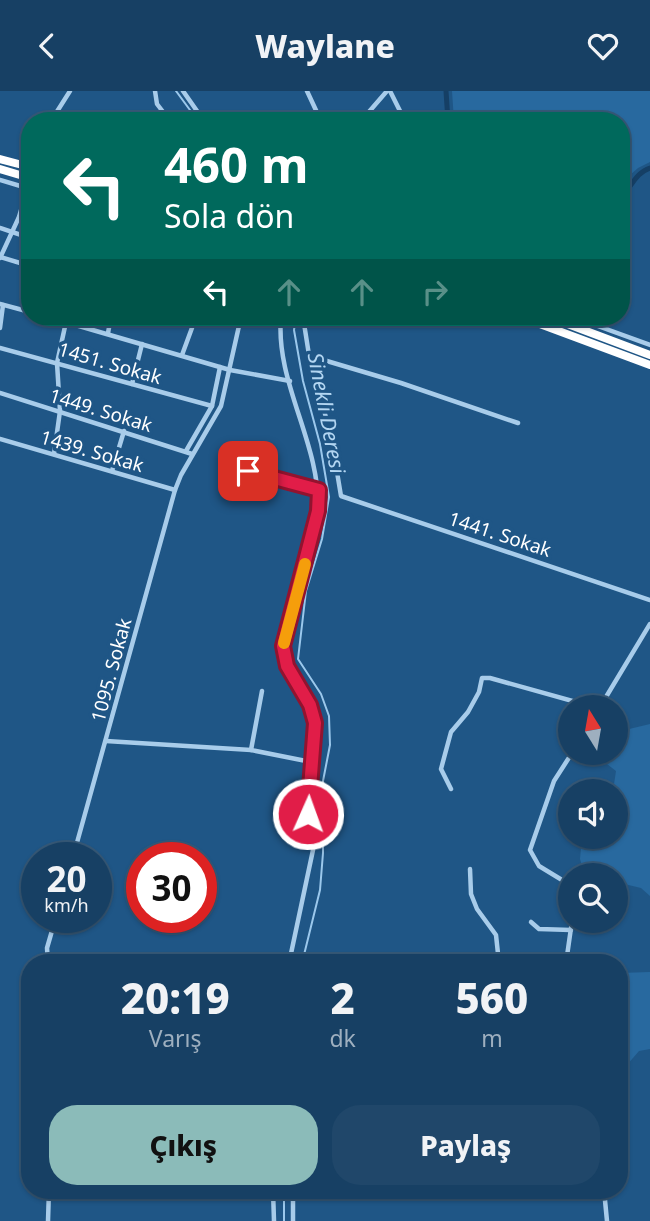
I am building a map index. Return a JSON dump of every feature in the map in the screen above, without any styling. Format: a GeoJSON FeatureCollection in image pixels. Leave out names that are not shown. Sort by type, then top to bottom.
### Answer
{"type":"FeatureCollection","features":[{"type":"Feature","properties":{"kind":"highway"},"geometry":{"type":"LineString","coordinates":[[0,159],[21,163]]}},
{"type":"Feature","properties":{"kind":"highway"},"geometry":{"type":"LineString","coordinates":[[0,169],[21,176]]}},
{"type":"Feature","properties":{"kind":"highway"},"geometry":{"type":"LineString","coordinates":[[546,326],[650,365]]}},
{"type":"Feature","properties":{"kind":"highway"},"geometry":{"type":"LineString","coordinates":[[573,326],[650,355]]}},
{"type":"Feature","properties":{"kind":"street"},"geometry":{"type":"LineString","coordinates":[[57,112],[70,91]]}},
{"type":"Feature","properties":{"kind":"street"},"geometry":{"type":"LineString","coordinates":[[155,91],[157,104],[163,112]]}},
{"type":"Feature","properties":{"kind":"street"},"geometry":{"type":"LineString","coordinates":[[184,91],[198,112]]}},
{"type":"Feature","properties":{"kind":"street"},"geometry":{"type":"LineString","coordinates":[[307,91],[317,112]]}},
{"type":"Feature","properties":{"kind":"street"},"geometry":{"type":"LineString","coordinates":[[369,112],[389,91],[400,112]]}},
{"type":"Feature","properties":{"kind":"street"},"geometry":{"type":"LineString","coordinates":[[0,180],[21,186]]}},
{"type":"Feature","properties":{"kind":"street"},"geometry":{"type":"LineString","coordinates":[[21,210],[0,257],[21,263]]}},
{"type":"Feature","properties":{"kind":"street"},"geometry":{"type":"LineString","coordinates":[[0,228],[21,235]]}},
{"type":"Feature","properties":{"kind":"street"},"geometry":{"type":"LineString","coordinates":[[0,328],[1,305],[21,309]]}},
{"type":"Feature","properties":{"kind":"street"},"geometry":{"type":"LineString","coordinates":[[54,454],[60,411],[57,363],[65,326]]}},
{"type":"Feature","properties":{"kind":"street"},"geometry":{"type":"LineString","coordinates":[[81,326],[230,370],[290,381]]}},
{"type":"Feature","properties":{"kind":"street"},"geometry":{"type":"LineString","coordinates":[[108,333],[109,326]]}},
{"type":"Feature","properties":{"kind":"street"},"geometry":{"type":"LineString","coordinates":[[182,355],[193,326]]}},
{"type":"Feature","properties":{"kind":"street"},"geometry":{"type":"LineString","coordinates":[[189,453],[221,407],[240,326]]}},
{"type":"Feature","properties":{"kind":"street"},"geometry":{"type":"LineString","coordinates":[[281,326],[280,337],[290,381],[319,490],[318,511],[283,646],[287,666],[310,705],[315,723],[308,814],[314,831],[313,850],[291,954]]}},
{"type":"Feature","properties":{"kind":"street"},"geometry":{"type":"LineString","coordinates":[[304,326],[309,355],[518,423]]}},
{"type":"Feature","properties":{"kind":"street"},"geometry":{"type":"LineString","coordinates":[[598,326],[650,345]]}},
{"type":"Feature","properties":{"kind":"street"},"geometry":{"type":"LineString","coordinates":[[132,384],[142,344]]}},
{"type":"Feature","properties":{"kind":"street","name":"1451. Sokak"},"geometry":{"type":"LineString","coordinates":[[0,348],[212,406]]}},
{"type":"Feature","properties":{"kind":"street","name":"1441. Sokak"},"geometry":{"type":"LineString","coordinates":[[309,355],[331,436],[341,496],[650,600]]}},
{"type":"Feature","properties":{"kind":"street"},"geometry":{"type":"LineString","coordinates":[[189,453],[212,406],[220,367]]}},
{"type":"Feature","properties":{"kind":"street","name":"1449. Sokak"},"geometry":{"type":"LineString","coordinates":[[0,393],[189,453]]}},
{"type":"Feature","properties":{"kind":"street"},"geometry":{"type":"LineString","coordinates":[[113,471],[124,431]]}},
{"type":"Feature","properties":{"kind":"street","name":"1439. Sokak"},"geometry":{"type":"LineString","coordinates":[[0,439],[175,490]]}},
{"type":"Feature","properties":{"kind":"street","name":"1095. Sokak"},"geometry":{"type":"LineString","coordinates":[[77,842],[175,490],[189,453]]}},
{"type":"Feature","properties":{"kind":"street"},"geometry":{"type":"LineString","coordinates":[[248,471],[319,490]]}},
{"type":"Feature","properties":{"kind":"street"},"geometry":{"type":"LineString","coordinates":[[607,695],[650,624]]}},
{"type":"Feature","properties":{"kind":"street"},"geometry":{"type":"LineString","coordinates":[[451,789],[440,769],[452,732],[468,712],[479,692],[482,678],[558,697]]}},
{"type":"Feature","properties":{"kind":"street"},"geometry":{"type":"LineString","coordinates":[[251,750],[262,691]]}},
{"type":"Feature","properties":{"kind":"street"},"geometry":{"type":"LineString","coordinates":[[106,741],[251,750],[310,762]]}},
{"type":"Feature","properties":{"kind":"street"},"geometry":{"type":"LineString","coordinates":[[558,878],[539,866],[530,850],[554,781],[564,765]]}},
{"type":"Feature","properties":{"kind":"street"},"geometry":{"type":"LineString","coordinates":[[470,869],[471,894],[477,909],[496,936],[498,954]]}},
{"type":"Feature","properties":{"kind":"street"},"geometry":{"type":"LineString","coordinates":[[531,922],[539,929],[558,930]]}},
{"type":"Feature","properties":{"kind":"street"},"geometry":{"type":"LineString","coordinates":[[47,954],[51,933]]}},
{"type":"Feature","properties":{"kind":"street"},"geometry":{"type":"LineString","coordinates":[[567,954],[571,933]]}},
{"type":"Feature","properties":{"kind":"street"},"geometry":{"type":"LineString","coordinates":[[48,1221],[49,1199]]}},
{"type":"Feature","properties":{"kind":"street"},"geometry":{"type":"LineString","coordinates":[[274,1199],[274,1221]]}},
{"type":"Feature","properties":{"kind":"street"},"geometry":{"type":"LineString","coordinates":[[293,1199],[293,1221]]}},
{"type":"Feature","properties":{"kind":"street"},"geometry":{"type":"LineString","coordinates":[[605,1199],[607,1221]]}},
{"type":"Feature","properties":{"kind":"shaded area"},"geometry":{"type":"Polygon","coordinates":[[[452,91],[650,91],[650,162],[630,175],[630,112],[453,112],[452,91]]]}},
{"type":"Feature","properties":{"kind":"shaded area"},"geometry":{"type":"Polygon","coordinates":[[[650,724],[650,896],[641,888],[628,885],[628,863],[581,863],[580,859],[581,849],[628,849],[628,779],[615,779],[616,771],[608,765],[628,765],[628,729],[650,724]]]}},
{"type":"Feature","properties":{"kind":"shaded area"},"geometry":{"type":"Polygon","coordinates":[[[650,972],[650,1049],[639,1051],[628,1064],[628,973],[650,972]]]}},
{"type":"Feature","properties":{"kind":"waterway","name":"Sinekli Deresi"},"geometry":{"type":"LineString","coordinates":[[176,91],[191,112]]}},
{"type":"Feature","properties":{"kind":"waterway"},"geometry":{"type":"LineString","coordinates":[[446,91],[447,112]]}},
{"type":"Feature","properties":{"kind":"waterway"},"geometry":{"type":"LineString","coordinates":[[630,186],[637,177],[650,168]]}},
{"type":"Feature","properties":{"kind":"waterway","name":"Sinekli Deresi"},"geometry":{"type":"LineString","coordinates":[[295,326],[303,381],[320,444],[329,497],[322,539],[306,591],[298,659],[321,694],[329,716],[330,745],[323,781],[320,890],[304,954]]}},
{"type":"Feature","properties":{"kind":"waterway","name":"Sinekli Deresi"},"geometry":{"type":"LineString","coordinates":[[284,1199],[284,1221]]}},
{"type":"Feature","properties":{"kind":"slow traffic"},"geometry":{"type":"LineString","coordinates":[[284,643],[305,564]]}},
{"type":"Feature","properties":{"kind":"route"},"geometry":{"type":"LineString","coordinates":[[248,471],[319,490],[318,511],[310,547],[283,646],[287,666],[310,705],[315,723],[308,814]]}}]}
